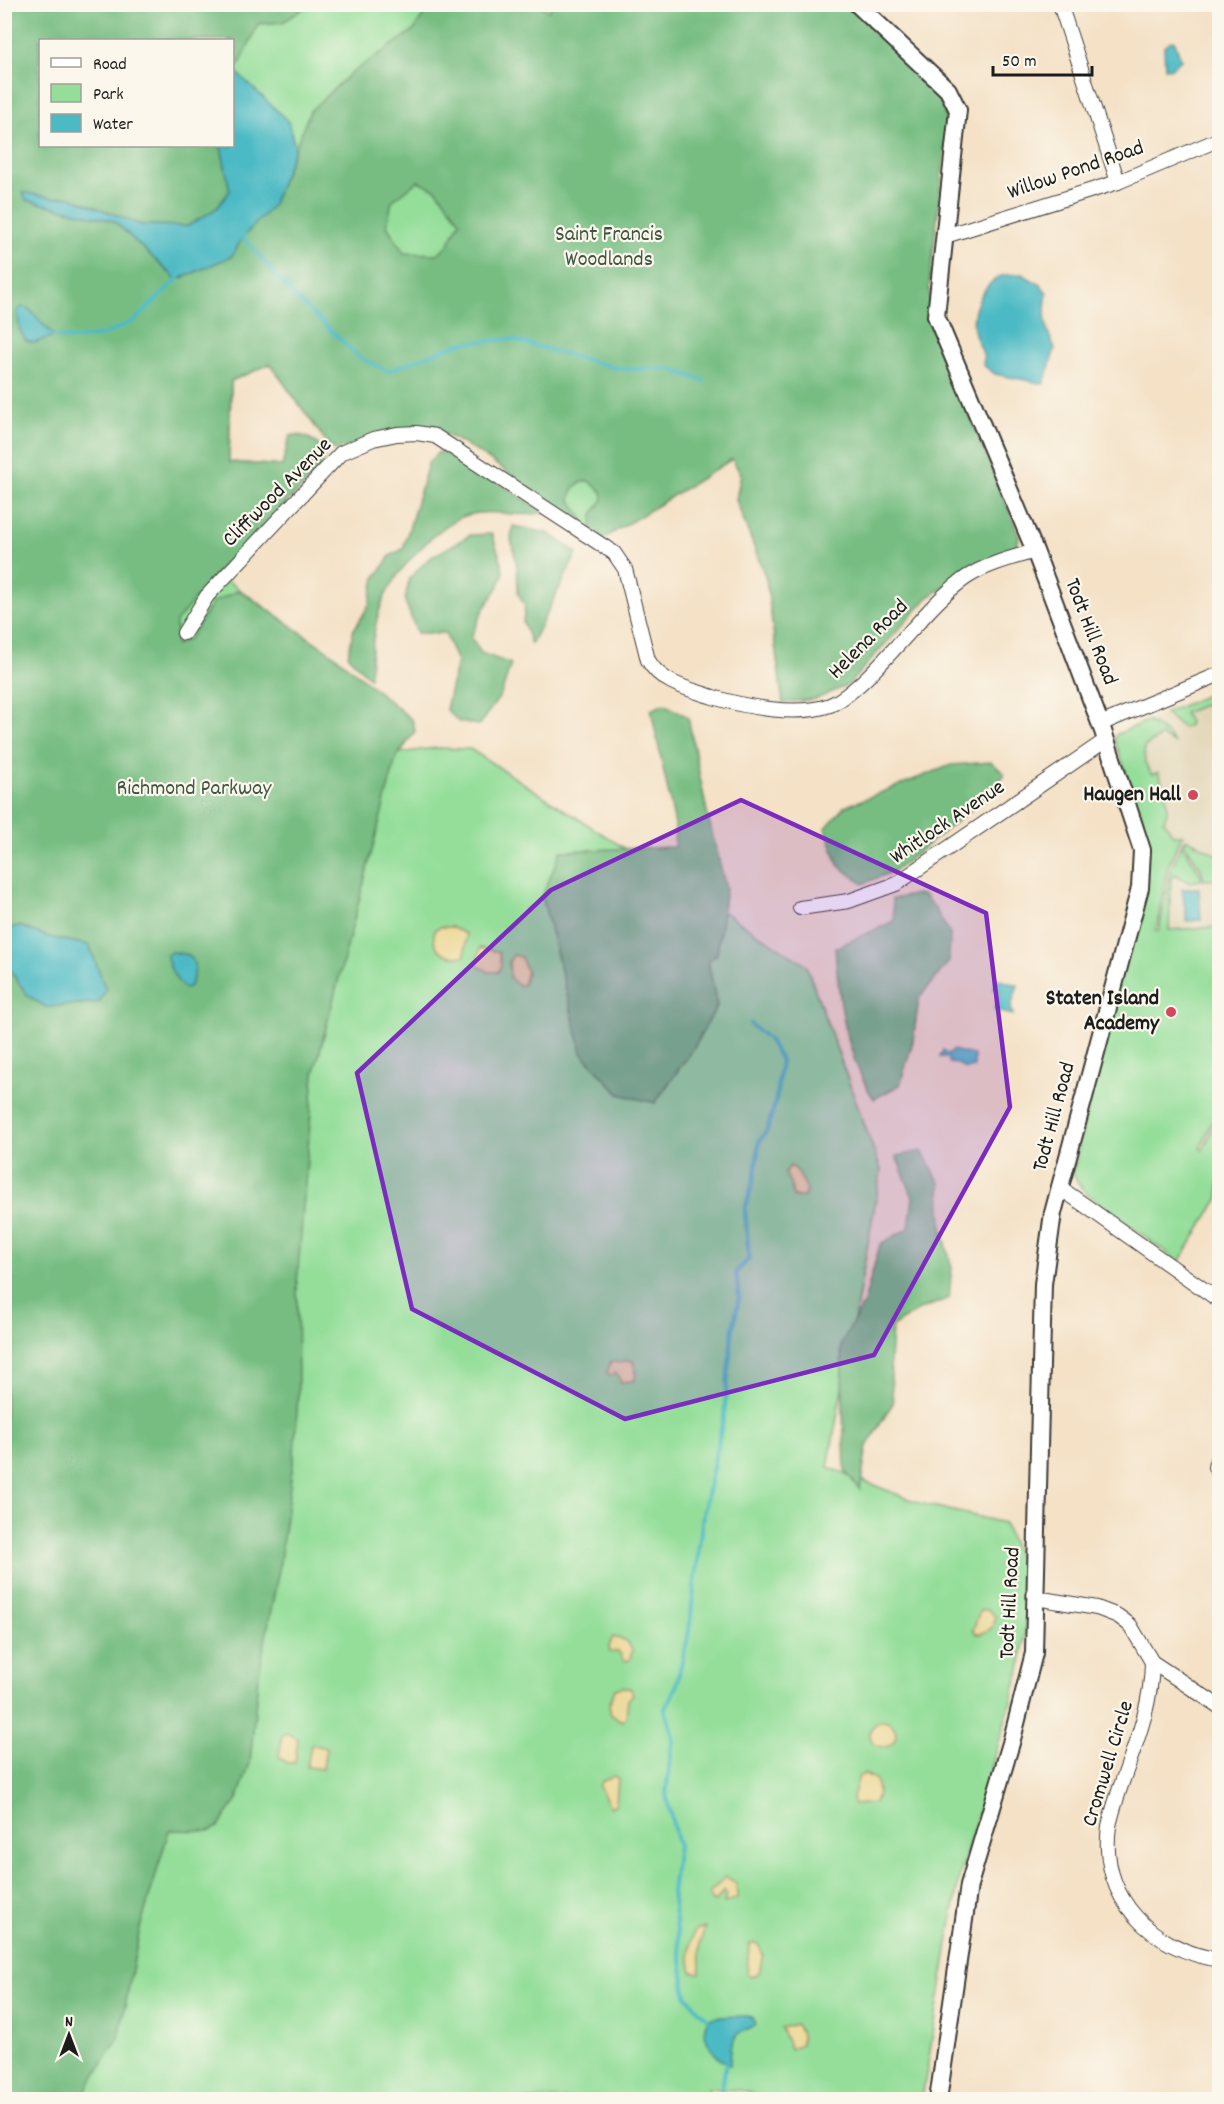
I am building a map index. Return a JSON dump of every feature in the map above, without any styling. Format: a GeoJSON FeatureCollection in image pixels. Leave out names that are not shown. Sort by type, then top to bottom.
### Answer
{"type":"FeatureCollection","features":[{"type":"Feature","properties":{"kind":"street","name":"Todt Hill Road"},"geometry":{"type":"LineString","coordinates":[[857,4],[948,90],[955,102],[958,123],[936,316],[1035,550],[1106,740],[1142,850],[1140,888],[1059,1187],[1043,1284],[1034,1653],[1025,1694],[969,1885],[938,2100]]}},
{"type":"Feature","properties":{"kind":"street"},"geometry":{"type":"LineString","coordinates":[[1060,4],[1118,182]]}},
{"type":"Feature","properties":{"kind":"street","name":"Willow Pond Road"},"geometry":{"type":"LineString","coordinates":[[945,236],[1118,182],[1220,139]]}},
{"type":"Feature","properties":{"kind":"street","name":"Cliffwood Avenue"},"geometry":{"type":"LineString","coordinates":[[184,633],[207,596],[334,459],[365,442],[397,434],[417,433],[435,436],[614,552]]}},
{"type":"Feature","properties":{"kind":"street","name":"Helena Road"},"geometry":{"type":"LineString","coordinates":[[614,552],[625,569],[648,660],[653,670],[671,682],[752,707],[778,709],[830,705],[850,692],[928,611],[967,577],[1001,561],[1035,550]]}},
{"type":"Feature","properties":{"kind":"street"},"geometry":{"type":"LineString","coordinates":[[1100,724],[1220,674]]}},
{"type":"Feature","properties":{"kind":"street","name":"Whitlock Avenue"},"geometry":{"type":"LineString","coordinates":[[800,908],[849,901],[896,884],[1106,740]]}},
{"type":"Feature","properties":{"kind":"street"},"geometry":{"type":"LineString","coordinates":[[1059,1187],[1220,1301]]}},
{"type":"Feature","properties":{"kind":"street"},"geometry":{"type":"LineString","coordinates":[[1220,1449],[1215,1467],[1220,1477]]}},
{"type":"Feature","properties":{"kind":"street"},"geometry":{"type":"LineString","coordinates":[[1036,1598],[1097,1608],[1118,1616],[1130,1625],[1152,1662],[1220,1707]]}},
{"type":"Feature","properties":{"kind":"street","name":"Cromwell Circle"},"geometry":{"type":"LineString","coordinates":[[1152,1662],[1150,1702],[1145,1722],[1109,1826],[1107,1839],[1110,1870],[1126,1908],[1152,1934],[1191,1953],[1220,1959]]}},
{"type":"Feature","properties":{"kind":"highlighted area"},"geometry":{"type":"Polygon","coordinates":[[[741,800],[986,913],[1010,1107],[874,1355],[625,1419],[412,1309],[357,1073],[551,890],[741,800]]]}},
{"type":"Feature","properties":{"kind":"shaded area","name":"Staten Island Academy"},"geometry":{"type":"Polygon","coordinates":[[[1219,690],[1219,1198],[1182,1257],[1153,902],[1154,863],[1120,733],[1219,690]]]}},
{"type":"Feature","properties":{"kind":"green space"},"geometry":{"type":"Polygon","coordinates":[[[553,4],[848,5],[928,83],[942,106],[947,131],[929,288],[932,325],[1016,528],[1019,537],[1017,546],[974,567],[928,597],[848,685],[816,699],[783,703],[766,578],[736,500],[741,474],[732,459],[603,539],[591,533],[593,514],[603,499],[602,492],[589,481],[581,482],[576,486],[570,499],[583,520],[583,528],[482,455],[440,432],[424,428],[336,450],[330,447],[270,364],[231,381],[229,462],[282,466],[290,436],[297,435],[310,439],[320,447],[324,460],[322,467],[216,573],[176,622],[176,645],[190,638],[212,603],[239,590],[338,658],[412,720],[415,731],[396,758],[314,1074],[297,1282],[298,1395],[294,1455],[279,1569],[258,1678],[250,1763],[237,1800],[218,1827],[210,1831],[169,1830],[140,1928],[119,2038],[80,2099],[5,2099],[5,963],[28,996],[46,1007],[99,1002],[106,990],[89,945],[48,937],[19,926],[5,929],[4,440],[8,423],[4,420],[5,5],[309,5],[283,22],[258,24],[240,64],[234,68],[234,39],[39,39],[39,147],[221,147],[230,191],[217,208],[188,226],[141,225],[68,196],[54,198],[23,193],[54,207],[114,221],[177,280],[232,256],[243,237],[272,206],[310,111],[350,74],[414,30],[430,5],[540,5],[549,11],[553,4]],[[418,181],[392,201],[387,226],[404,253],[437,254],[448,245],[460,221],[437,190],[418,181]],[[29,309],[20,330],[26,341],[34,343],[54,336],[29,309]],[[171,952],[168,960],[180,984],[189,987],[194,971],[189,955],[171,952]]]}},
{"type":"Feature","properties":{"kind":"green space"},"geometry":{"type":"Polygon","coordinates":[[[5,5],[848,5],[939,96],[946,115],[947,131],[929,288],[932,325],[1016,528],[1019,537],[1017,546],[974,567],[928,597],[848,685],[816,699],[783,703],[766,578],[736,500],[741,474],[732,459],[603,539],[583,528],[482,455],[440,432],[424,428],[330,447],[270,364],[231,381],[229,462],[282,466],[290,436],[297,435],[310,439],[320,447],[324,460],[322,467],[216,573],[338,658],[412,720],[415,731],[400,753],[435,748],[470,749],[806,965],[881,1170],[828,1467],[919,1503],[1004,1523],[1026,1577],[1026,1625],[1020,1670],[959,1878],[922,2099],[763,2099],[746,2091],[708,2088],[711,2099],[5,2100],[5,5]]]}},
{"type":"Feature","properties":{"kind":"green space"},"geometry":{"type":"Polygon","coordinates":[[[439,452],[456,456],[545,512],[536,514],[477,513],[462,517],[440,530],[411,559],[389,589],[382,604],[373,637],[370,678],[348,656],[353,631],[369,605],[375,578],[390,556],[403,549],[429,461],[439,452]]]}},
{"type":"Feature","properties":{"kind":"green space"},"geometry":{"type":"Polygon","coordinates":[[[513,526],[548,533],[577,553],[531,644],[523,622],[525,606],[518,593],[517,566],[511,539],[513,526]]]}},
{"type":"Feature","properties":{"kind":"green space"},"geometry":{"type":"Polygon","coordinates":[[[492,534],[502,563],[503,575],[471,637],[481,653],[511,664],[501,695],[479,725],[459,722],[446,709],[457,662],[445,633],[417,633],[405,601],[409,579],[428,559],[470,535],[492,534]]]}},
{"type":"Feature","properties":{"kind":"green space"},"geometry":{"type":"Polygon","coordinates":[[[1219,690],[1219,699],[1184,713],[1189,722],[1188,727],[1182,727],[1165,713],[1219,690]]]}},
{"type":"Feature","properties":{"kind":"green space"},"geometry":{"type":"Polygon","coordinates":[[[664,704],[688,717],[708,817],[726,888],[717,954],[708,961],[717,1006],[693,1049],[655,1103],[619,1094],[582,1053],[542,896],[561,851],[674,847],[675,825],[651,710],[664,704]]]}},
{"type":"Feature","properties":{"kind":"green space","name":"Staten Island Academy"},"geometry":{"type":"Polygon","coordinates":[[[1147,721],[1166,733],[1175,744],[1161,736],[1144,747],[1145,763],[1152,775],[1158,772],[1165,791],[1167,809],[1164,821],[1173,835],[1184,835],[1167,869],[1156,930],[1159,931],[1170,871],[1182,844],[1202,880],[1188,882],[1175,874],[1171,879],[1169,930],[1219,927],[1219,1108],[1200,1148],[1203,1150],[1219,1115],[1219,1198],[1179,1262],[1086,1193],[1077,1182],[1073,1172],[1148,844],[1142,817],[1114,739],[1117,734],[1147,721]]]}},
{"type":"Feature","properties":{"kind":"green space"},"geometry":{"type":"Polygon","coordinates":[[[991,762],[1005,774],[987,797],[896,870],[863,884],[838,865],[826,828],[844,807],[951,765],[991,762]]]}},
{"type":"Feature","properties":{"kind":"green space"},"geometry":{"type":"Polygon","coordinates":[[[1188,839],[1219,856],[1219,879],[1204,880],[1201,868],[1183,841],[1188,839]]]}},
{"type":"Feature","properties":{"kind":"green space"},"geometry":{"type":"Polygon","coordinates":[[[917,894],[924,896],[934,907],[950,934],[949,962],[919,998],[913,1041],[900,1085],[874,1099],[864,1082],[850,1046],[841,1007],[835,948],[894,921],[892,899],[917,894]]]}},
{"type":"Feature","properties":{"kind":"green space"},"geometry":{"type":"Polygon","coordinates":[[[922,1151],[940,1183],[942,1227],[952,1268],[949,1298],[917,1311],[892,1327],[890,1362],[893,1403],[867,1446],[860,1490],[845,1471],[841,1344],[864,1303],[880,1244],[909,1228],[913,1197],[896,1156],[922,1151]]]}},
{"type":"Feature","properties":{"kind":"sand"},"geometry":{"type":"Polygon","coordinates":[[[451,927],[466,934],[465,956],[452,956],[437,947],[435,929],[451,927]]]}},
{"type":"Feature","properties":{"kind":"sand"},"geometry":{"type":"Polygon","coordinates":[[[480,948],[499,952],[501,966],[498,972],[489,972],[476,965],[480,948]]]}},
{"type":"Feature","properties":{"kind":"sand"},"geometry":{"type":"Polygon","coordinates":[[[513,955],[521,957],[527,972],[523,985],[518,985],[510,978],[509,961],[513,955]]]}},
{"type":"Feature","properties":{"kind":"sand"},"geometry":{"type":"Polygon","coordinates":[[[790,1166],[796,1169],[807,1189],[804,1197],[793,1197],[791,1185],[785,1173],[790,1166]]]}},
{"type":"Feature","properties":{"kind":"sand"},"geometry":{"type":"Polygon","coordinates":[[[627,1360],[633,1361],[636,1374],[634,1381],[621,1382],[616,1373],[610,1375],[607,1373],[611,1361],[619,1363],[627,1360]]]}},
{"type":"Feature","properties":{"kind":"sand"},"geometry":{"type":"Polygon","coordinates":[[[988,1609],[995,1616],[992,1628],[976,1634],[973,1630],[980,1610],[988,1609]]]}},
{"type":"Feature","properties":{"kind":"sand"},"geometry":{"type":"Polygon","coordinates":[[[613,1637],[627,1641],[632,1650],[630,1660],[624,1661],[619,1652],[610,1652],[609,1646],[613,1637]]]}},
{"type":"Feature","properties":{"kind":"sand"},"geometry":{"type":"Polygon","coordinates":[[[623,1687],[631,1689],[633,1694],[628,1700],[626,1718],[622,1721],[611,1715],[609,1705],[615,1689],[623,1687]]]}},
{"type":"Feature","properties":{"kind":"sand"},"geometry":{"type":"Polygon","coordinates":[[[883,1721],[892,1725],[896,1734],[892,1743],[883,1747],[874,1743],[870,1734],[874,1725],[883,1721]]]}},
{"type":"Feature","properties":{"kind":"sand"},"geometry":{"type":"Polygon","coordinates":[[[286,1733],[298,1739],[295,1763],[287,1763],[279,1757],[282,1735],[286,1733]]]}},
{"type":"Feature","properties":{"kind":"sand"},"geometry":{"type":"Polygon","coordinates":[[[311,1744],[326,1748],[323,1769],[307,1767],[311,1744]]]}},
{"type":"Feature","properties":{"kind":"sand"},"geometry":{"type":"Polygon","coordinates":[[[865,1774],[875,1779],[878,1788],[877,1797],[874,1803],[854,1805],[852,1800],[859,1776],[865,1774]]]}},
{"type":"Feature","properties":{"kind":"sand"},"geometry":{"type":"Polygon","coordinates":[[[613,1776],[618,1778],[616,1804],[610,1807],[599,1786],[601,1782],[613,1776]]]}},
{"type":"Feature","properties":{"kind":"sand"},"geometry":{"type":"Polygon","coordinates":[[[726,1877],[736,1883],[737,1898],[724,1903],[726,1894],[724,1891],[715,1902],[711,1900],[709,1893],[726,1877]]]}},
{"type":"Feature","properties":{"kind":"sand"},"geometry":{"type":"Polygon","coordinates":[[[705,1928],[700,1943],[700,1973],[692,1972],[691,1940],[695,1930],[705,1928]]]}},
{"type":"Feature","properties":{"kind":"sand"},"geometry":{"type":"Polygon","coordinates":[[[758,1944],[763,1954],[759,1973],[751,1977],[747,1974],[749,1945],[758,1944]]]}},
{"type":"Feature","properties":{"kind":"sand"},"geometry":{"type":"Polygon","coordinates":[[[796,2024],[801,2034],[801,2044],[790,2049],[781,2028],[796,2024]]]}},
{"type":"Feature","properties":{"kind":"water"},"geometry":{"type":"Polygon","coordinates":[[[1171,41],[1175,42],[1181,60],[1170,69],[1165,68],[1164,46],[1171,41]]]}},
{"type":"Feature","properties":{"kind":"water"},"geometry":{"type":"Polygon","coordinates":[[[234,70],[288,121],[295,147],[272,206],[243,237],[232,256],[177,280],[114,221],[26,200],[23,192],[54,198],[68,196],[141,225],[188,226],[217,208],[230,191],[221,147],[234,147],[234,70]]]}},
{"type":"Feature","properties":{"kind":"water"},"geometry":{"type":"Polygon","coordinates":[[[1022,274],[1041,285],[1047,293],[1046,322],[1055,348],[1044,384],[995,374],[983,365],[983,353],[975,334],[975,310],[987,287],[1001,276],[1022,274]]]}},
{"type":"Feature","properties":{"kind":"water"},"geometry":{"type":"Polygon","coordinates":[[[22,307],[29,309],[54,336],[34,343],[26,341],[20,330],[17,311],[22,307]]]}},
{"type":"Feature","properties":{"kind":"water"},"geometry":{"type":"Polygon","coordinates":[[[1199,888],[1201,920],[1187,921],[1182,889],[1199,888]]]}},
{"type":"Feature","properties":{"kind":"water"},"geometry":{"type":"Polygon","coordinates":[[[19,926],[48,937],[89,945],[106,990],[99,1002],[46,1007],[28,996],[5,963],[5,929],[19,926]]]}},
{"type":"Feature","properties":{"kind":"water"},"geometry":{"type":"Polygon","coordinates":[[[171,952],[189,955],[192,959],[195,971],[189,987],[184,988],[173,973],[167,955],[171,952]]]}},
{"type":"Feature","properties":{"kind":"water"},"geometry":{"type":"Polygon","coordinates":[[[996,979],[1018,985],[1011,1007],[1013,1015],[994,1010],[1000,990],[994,989],[996,979]]]}},
{"type":"Feature","properties":{"kind":"water"},"geometry":{"type":"Polygon","coordinates":[[[943,1050],[948,1054],[953,1050],[974,1055],[974,1067],[965,1069],[958,1064],[949,1063],[948,1058],[940,1057],[943,1050]]]}},
{"type":"Feature","properties":{"kind":"water"},"geometry":{"type":"Polygon","coordinates":[[[752,2017],[755,2025],[737,2034],[731,2048],[730,2065],[718,2058],[713,2051],[705,2036],[705,2028],[707,2022],[712,2018],[752,2017]]]}},
{"type":"Feature","properties":{"kind":"waterway"},"geometry":{"type":"LineString","coordinates":[[244,233],[243,237],[292,294],[360,358],[388,371],[460,343],[510,339],[620,369],[671,369],[704,381]]}},
{"type":"Feature","properties":{"kind":"waterway"},"geometry":{"type":"LineString","coordinates":[[54,336],[72,339],[103,335],[134,321],[179,278]]}},
{"type":"Feature","properties":{"kind":"waterway"},"geometry":{"type":"LineString","coordinates":[[711,2023],[686,1996],[672,1892],[678,1846],[666,1794],[673,1737],[665,1709],[676,1687],[689,1631],[703,1514],[724,1415],[732,1334],[739,1298],[736,1272],[749,1259],[745,1210],[755,1175],[759,1142],[767,1130],[776,1100],[781,1060],[768,1039],[750,1024]]}},
{"type":"Feature","properties":{"kind":"waterway"},"geometry":{"type":"LineString","coordinates":[[720,2100],[726,2064]]}},
{"type":"Feature","properties":{"kind":"place","name":"Haugen Hall"},"geometry":{"type":"Point","coordinates":[1193,795]}},
{"type":"Feature","properties":{"kind":"place","name":"Staten Island Academy"},"geometry":{"type":"Point","coordinates":[1171,1012]}},
{"type":"Feature","properties":{"kind":"park label","name":"Saint Francis Woodlands"},"geometry":{"type":"Point","coordinates":[609,248]}},
{"type":"Feature","properties":{"kind":"park label","name":"Richmond Parkway"},"geometry":{"type":"Point","coordinates":[194,789]}}]}
